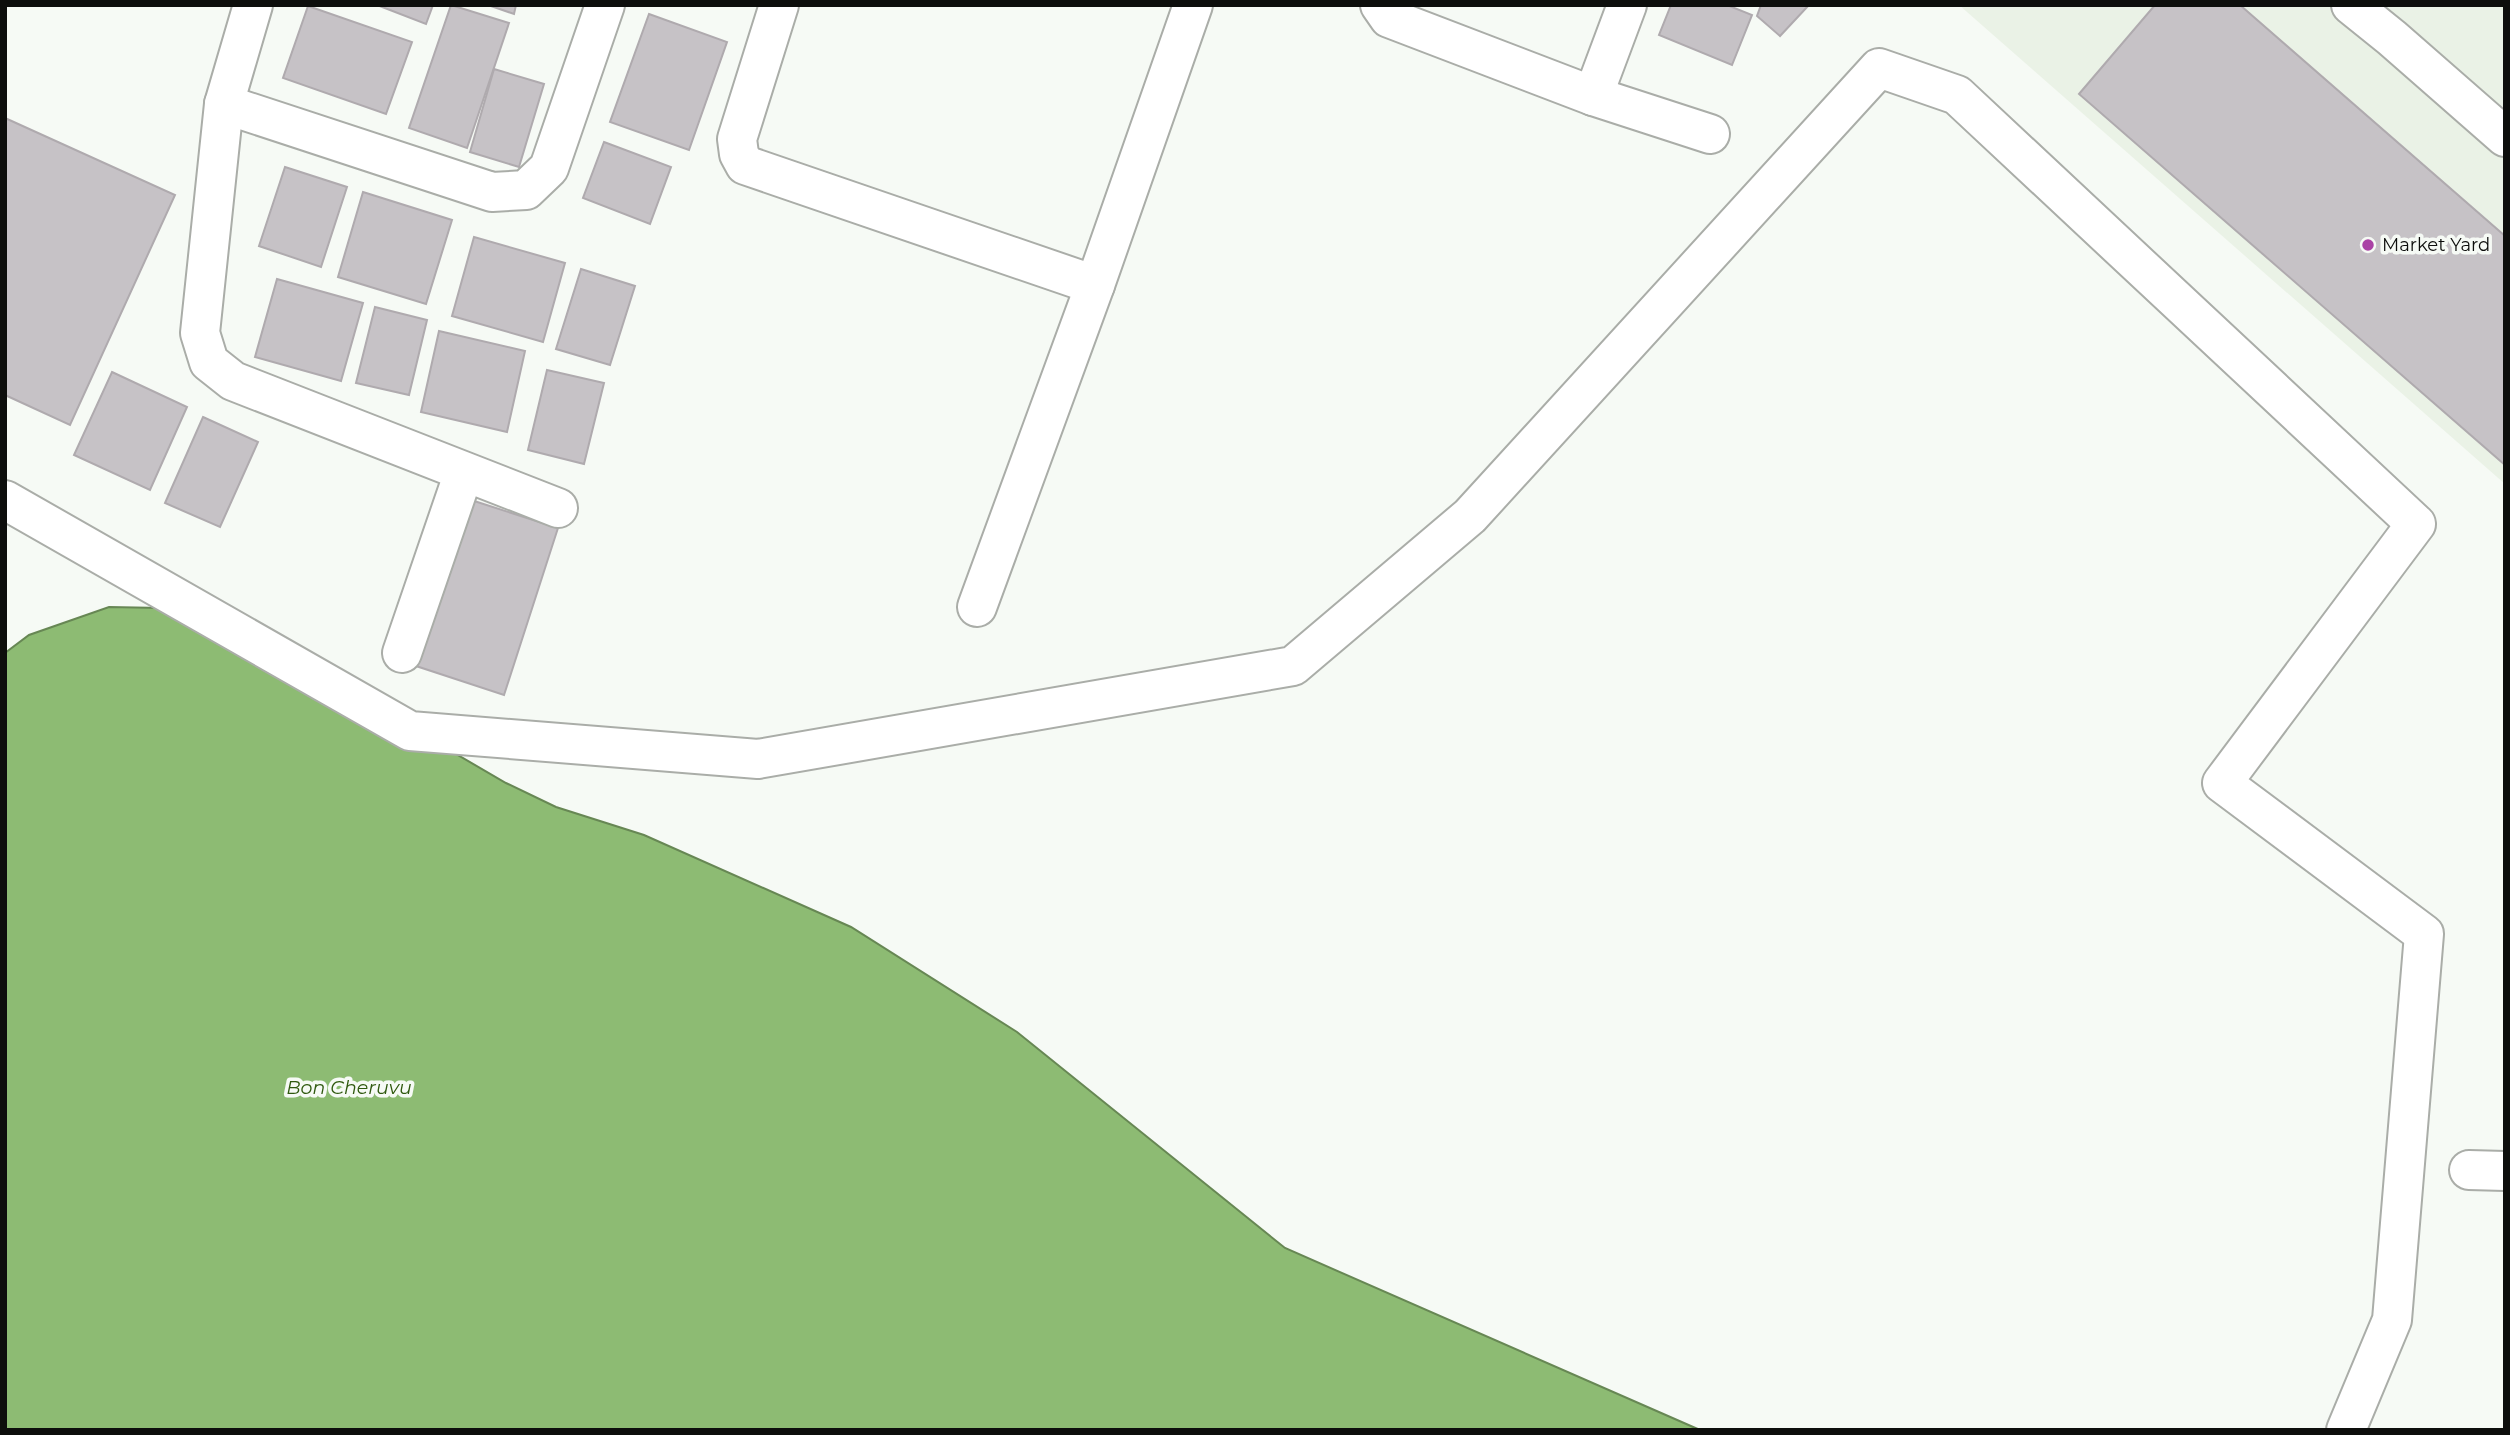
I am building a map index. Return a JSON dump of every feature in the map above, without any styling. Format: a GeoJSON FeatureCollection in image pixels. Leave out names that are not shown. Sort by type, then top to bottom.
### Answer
{"type":"FeatureCollection","features":[{"type":"Feature","properties":{"kind":"street"},"geometry":{"type":"LineString","coordinates":[[253,5],[224,104],[200,333],[209,362],[233,381],[558,508]]}},
{"type":"Feature","properties":{"kind":"street"},"geometry":{"type":"LineString","coordinates":[[224,104],[492,192],[526,190],[549,168],[605,5]]}},
{"type":"Feature","properties":{"kind":"street"},"geometry":{"type":"LineString","coordinates":[[779,5],[737,139],[738,154],[745,165],[1095,285]]}},
{"type":"Feature","properties":{"kind":"street"},"geometry":{"type":"LineString","coordinates":[[977,607],[1194,5]]}},
{"type":"Feature","properties":{"kind":"street"},"geometry":{"type":"LineString","coordinates":[[1380,5],[1389,18],[1593,96],[1710,134]]}},
{"type":"Feature","properties":{"kind":"street"},"geometry":{"type":"LineString","coordinates":[[1593,96],[1627,5]]}},
{"type":"Feature","properties":{"kind":"street"},"geometry":{"type":"LineString","coordinates":[[2351,5],[2505,137]]}},
{"type":"Feature","properties":{"kind":"street"},"geometry":{"type":"LineString","coordinates":[[5,500],[410,730],[758,759],[1293,666],[1470,516],[1879,68],[1957,95],[2416,524],[2222,783],[2424,934],[2392,1320],[2346,1430]]}},
{"type":"Feature","properties":{"kind":"street"},"geometry":{"type":"LineString","coordinates":[[402,653],[464,472]]}},
{"type":"Feature","properties":{"kind":"shaded area","name":"Market Yard"},"geometry":{"type":"Polygon","coordinates":[[[1959,5],[2505,5],[2505,484],[1959,5]]]}},
{"type":"Feature","properties":{"kind":"water","name":"Bon Cheruvu"},"geometry":{"type":"Polygon","coordinates":[[[109,607],[162,608],[425,736],[506,783],[556,807],[644,835],[851,927],[1017,1032],[1285,1248],[1700,1430],[5,1430],[5,653],[29,635],[109,607]]]}},
{"type":"Feature","properties":{"kind":"building"},"geometry":{"type":"Polygon","coordinates":[[[377,5],[433,5],[426,24],[377,5]]]}},
{"type":"Feature","properties":{"kind":"building"},"geometry":{"type":"Polygon","coordinates":[[[451,5],[509,23],[467,148],[409,128],[451,5]]]}},
{"type":"Feature","properties":{"kind":"building"},"geometry":{"type":"Polygon","coordinates":[[[488,5],[516,5],[514,14],[488,5]]]}},
{"type":"Feature","properties":{"kind":"building"},"geometry":{"type":"Polygon","coordinates":[[[1671,5],[1727,5],[1752,15],[1732,65],[1659,35],[1671,5]]]}},
{"type":"Feature","properties":{"kind":"building"},"geometry":{"type":"Polygon","coordinates":[[[1761,5],[1809,5],[1780,36],[1757,16],[1761,5]]]}},
{"type":"Feature","properties":{"kind":"building","name":"Market Yard"},"geometry":{"type":"Polygon","coordinates":[[[2155,5],[2240,5],[2505,236],[2505,465],[2079,94],[2155,5]]]}},
{"type":"Feature","properties":{"kind":"building"},"geometry":{"type":"Polygon","coordinates":[[[308,6],[412,42],[386,114],[283,78],[308,6]]]}},
{"type":"Feature","properties":{"kind":"building"},"geometry":{"type":"Polygon","coordinates":[[[649,14],[727,42],[689,150],[610,122],[649,14]]]}},
{"type":"Feature","properties":{"kind":"building"},"geometry":{"type":"Polygon","coordinates":[[[494,69],[544,84],[519,167],[470,152],[494,69]]]}},
{"type":"Feature","properties":{"kind":"building"},"geometry":{"type":"Polygon","coordinates":[[[5,118],[175,195],[70,425],[5,395],[5,118]]]}},
{"type":"Feature","properties":{"kind":"building"},"geometry":{"type":"Polygon","coordinates":[[[604,142],[671,167],[650,224],[583,198],[604,142]]]}},
{"type":"Feature","properties":{"kind":"building"},"geometry":{"type":"Polygon","coordinates":[[[285,167],[347,187],[321,267],[259,246],[285,167]]]}},
{"type":"Feature","properties":{"kind":"building"},"geometry":{"type":"Polygon","coordinates":[[[363,192],[452,220],[426,304],[338,277],[363,192]]]}},
{"type":"Feature","properties":{"kind":"building"},"geometry":{"type":"Polygon","coordinates":[[[474,237],[565,263],[543,342],[452,316],[474,237]]]}},
{"type":"Feature","properties":{"kind":"building"},"geometry":{"type":"Polygon","coordinates":[[[581,269],[635,286],[610,365],[556,349],[581,269]]]}},
{"type":"Feature","properties":{"kind":"building"},"geometry":{"type":"Polygon","coordinates":[[[277,279],[363,303],[341,381],[255,357],[277,279]]]}},
{"type":"Feature","properties":{"kind":"building"},"geometry":{"type":"Polygon","coordinates":[[[375,307],[427,320],[409,395],[356,383],[375,307]]]}},
{"type":"Feature","properties":{"kind":"building"},"geometry":{"type":"Polygon","coordinates":[[[439,331],[525,351],[507,432],[421,412],[439,331]]]}},
{"type":"Feature","properties":{"kind":"building"},"geometry":{"type":"Polygon","coordinates":[[[547,370],[604,383],[584,464],[528,450],[547,370]]]}},
{"type":"Feature","properties":{"kind":"building"},"geometry":{"type":"Polygon","coordinates":[[[112,372],[187,407],[150,490],[74,455],[112,372]]]}},
{"type":"Feature","properties":{"kind":"building"},"geometry":{"type":"Polygon","coordinates":[[[203,417],[258,442],[220,527],[165,503],[203,417]]]}},
{"type":"Feature","properties":{"kind":"building"},"geometry":{"type":"Polygon","coordinates":[[[468,499],[558,528],[504,695],[413,665],[468,499]]]}},
{"type":"Feature","properties":{"kind":"place","name":"Market Yard"},"geometry":{"type":"Point","coordinates":[2368,245]}}]}
